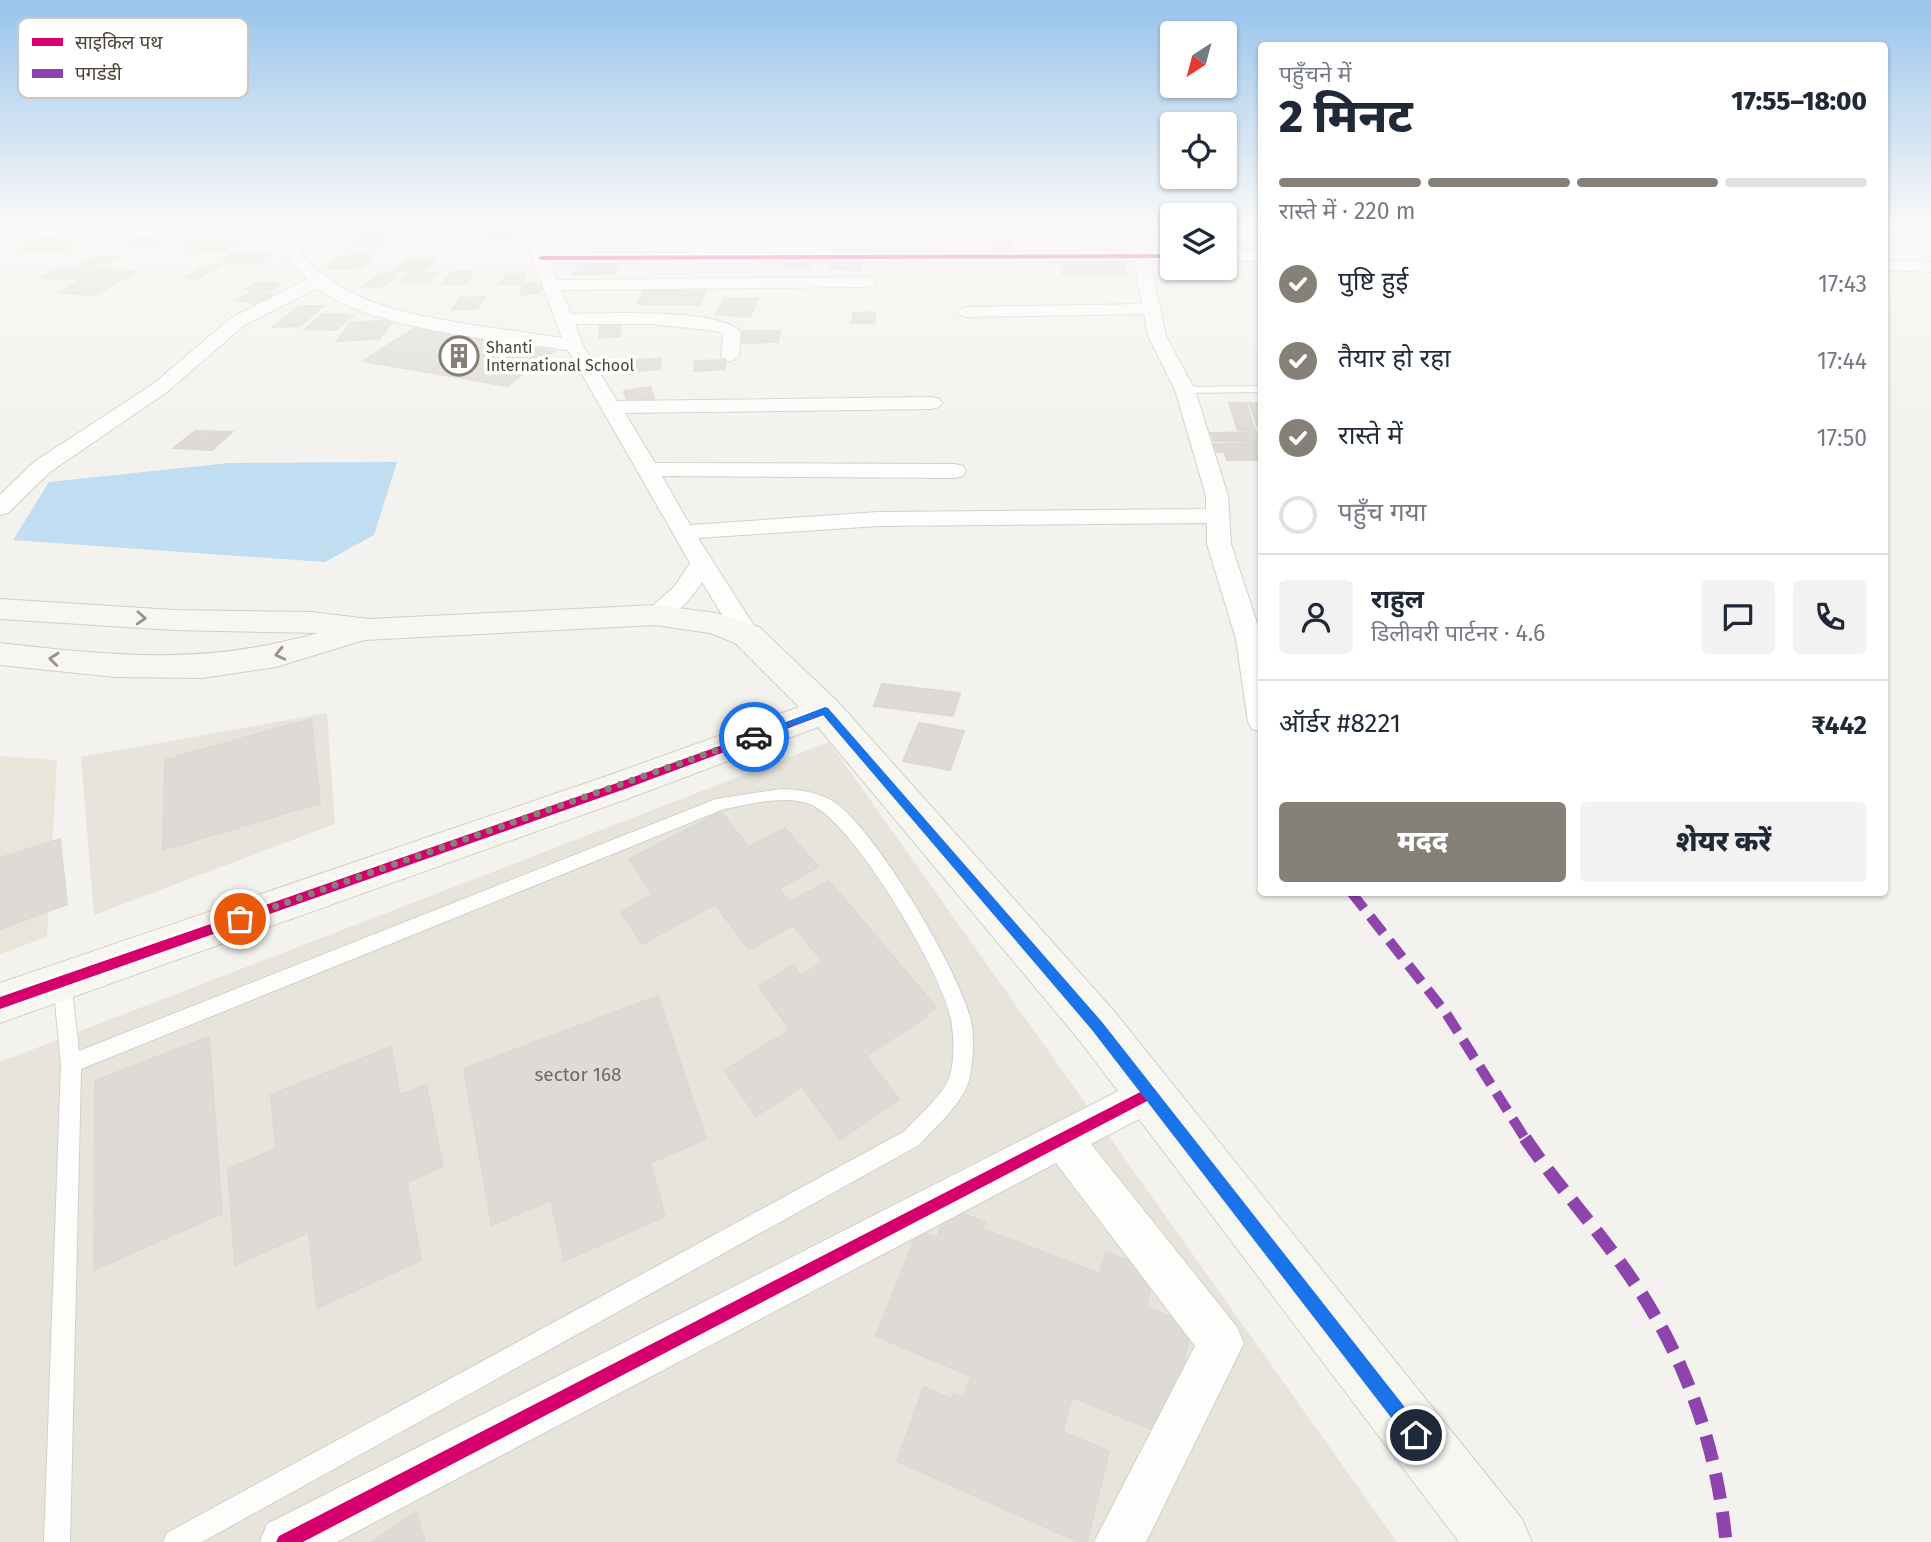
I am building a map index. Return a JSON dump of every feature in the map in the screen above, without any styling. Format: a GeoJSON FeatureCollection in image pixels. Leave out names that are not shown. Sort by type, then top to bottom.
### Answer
{"type":"FeatureCollection","features":[{"type":"Feature","properties":{"kind":"main road"},"geometry":{"type":"LineString","coordinates":[[0,609],[174,620],[312,622],[369,630],[655,615],[716,623],[747,635],[825,710],[1097,1026],[1499,1542]]}},
{"type":"Feature","properties":{"kind":"main road"},"geometry":{"type":"LineString","coordinates":[[0,654],[91,663],[173,667],[229,664],[283,654],[369,630]]}},
{"type":"Feature","properties":{"kind":"main road"},"geometry":{"type":"LineString","coordinates":[[0,1003],[621,786],[825,710]]}},
{"type":"Feature","properties":{"kind":"street"},"geometry":{"type":"LineString","coordinates":[[0,508],[42,467],[160,388],[237,322],[287,296]]}},
{"type":"Feature","properties":{"kind":"street"},"geometry":{"type":"LineString","coordinates":[[341,296],[381,313],[574,345]]}},
{"type":"Feature","properties":{"kind":"street"},"geometry":{"type":"LineString","coordinates":[[554,296],[574,345],[609,407],[747,635]]}},
{"type":"Feature","properties":{"kind":"street"},"geometry":{"type":"LineString","coordinates":[[1149,296],[1157,336],[1185,390],[1217,496],[1219,544],[1249,639],[1258,696]]}},
{"type":"Feature","properties":{"kind":"street"},"geometry":{"type":"LineString","coordinates":[[965,313],[1151,309]]}},
{"type":"Feature","properties":{"kind":"street"},"geometry":{"type":"LineString","coordinates":[[563,319],[658,320],[719,325],[732,332],[730,356]]}},
{"type":"Feature","properties":{"kind":"street"},"geometry":{"type":"LineString","coordinates":[[609,407],[932,403]]}},
{"type":"Feature","properties":{"kind":"street"},"geometry":{"type":"LineString","coordinates":[[648,469],[955,471]]}},
{"type":"Feature","properties":{"kind":"street"},"geometry":{"type":"LineString","coordinates":[[686,532],[878,519],[1219,516]]}},
{"type":"Feature","properties":{"kind":"street"},"geometry":{"type":"LineString","coordinates":[[655,615],[683,592],[703,561]]}},
{"type":"Feature","properties":{"kind":"street"},"geometry":{"type":"LineString","coordinates":[[285,1542],[1150,1093]]}},
{"type":"Feature","properties":{"kind":"street"},"geometry":{"type":"LineString","coordinates":[[1062,1139],[1220,1343],[1119,1542]]}},
{"type":"Feature","properties":{"kind":"lane"},"geometry":{"type":"LineString","coordinates":[[1185,390],[1258,389]]}},
{"type":"Feature","properties":{"kind":"lane"},"geometry":{"type":"LineString","coordinates":[[71,1064],[722,803],[771,794],[819,800],[848,825],[904,900],[948,983],[961,1019],[959,1082],[912,1138],[176,1542]]}},
{"type":"Feature","properties":{"kind":"lane"},"geometry":{"type":"LineString","coordinates":[[57,1542],[71,1064],[62,981]]}},
{"type":"Feature","properties":{"kind":"shaded area"},"geometry":{"type":"Polygon","coordinates":[[[327,713],[335,824],[94,915],[81,757],[327,713]]]}},
{"type":"Feature","properties":{"kind":"shaded area"},"geometry":{"type":"Polygon","coordinates":[[[829,742],[1397,1542],[0,1542],[0,1062],[829,742]]]}},
{"type":"Feature","properties":{"kind":"shaded area"},"geometry":{"type":"Polygon","coordinates":[[[0,756],[57,760],[47,937],[0,954],[0,756]]]}},
{"type":"Feature","properties":{"kind":"water"},"geometry":{"type":"Polygon","coordinates":[[[397,462],[374,535],[325,562],[13,540],[49,482],[229,463],[397,462]]]}},
{"type":"Feature","properties":{"kind":"building"},"geometry":{"type":"Polygon","coordinates":[[[243,296],[272,296],[257,304],[235,300],[243,296]]]}},
{"type":"Feature","properties":{"kind":"building"},"geometry":{"type":"Polygon","coordinates":[[[641,296],[703,296],[699,305],[637,304],[641,296]]]}},
{"type":"Feature","properties":{"kind":"building"},"geometry":{"type":"Polygon","coordinates":[[[485,297],[477,309],[452,310],[460,298],[485,297]]]}},
{"type":"Feature","properties":{"kind":"building"},"geometry":{"type":"Polygon","coordinates":[[[724,298],[758,298],[751,316],[716,315],[724,298]]]}},
{"type":"Feature","properties":{"kind":"building"},"geometry":{"type":"Polygon","coordinates":[[[300,306],[323,306],[300,326],[273,327],[300,306]]]}},
{"type":"Feature","properties":{"kind":"building"},"geometry":{"type":"Polygon","coordinates":[[[875,312],[875,323],[852,323],[853,313],[875,312]]]}},
{"type":"Feature","properties":{"kind":"building"},"geometry":{"type":"Polygon","coordinates":[[[323,314],[353,315],[336,330],[305,329],[323,314]]]}},
{"type":"Feature","properties":{"kind":"building"},"geometry":{"type":"Polygon","coordinates":[[[393,321],[379,339],[337,341],[351,322],[393,321]]]}},
{"type":"Feature","properties":{"kind":"building"},"geometry":{"type":"Polygon","coordinates":[[[620,322],[620,336],[599,338],[600,324],[620,322]]]}},
{"type":"Feature","properties":{"kind":"building","name":"Shanti International School"},"geometry":{"type":"Polygon","coordinates":[[[415,328],[554,351],[507,386],[363,361],[415,328]]]}},
{"type":"Feature","properties":{"kind":"building"},"geometry":{"type":"Polygon","coordinates":[[[743,331],[780,331],[778,342],[741,343],[743,331]]]}},
{"type":"Feature","properties":{"kind":"building"},"geometry":{"type":"Polygon","coordinates":[[[661,358],[660,369],[615,373],[617,362],[661,358]]]}},
{"type":"Feature","properties":{"kind":"building"},"geometry":{"type":"Polygon","coordinates":[[[726,360],[725,369],[694,371],[695,361],[726,360]]]}},
{"type":"Feature","properties":{"kind":"building"},"geometry":{"type":"Polygon","coordinates":[[[650,387],[654,398],[628,402],[624,391],[650,387]]]}},
{"type":"Feature","properties":{"kind":"building"},"geometry":{"type":"Polygon","coordinates":[[[1229,403],[1246,403],[1255,430],[1238,430],[1229,403]]]}},
{"type":"Feature","properties":{"kind":"building"},"geometry":{"type":"Polygon","coordinates":[[[1249,403],[1258,403],[1258,427],[1249,403]]]}},
{"type":"Feature","properties":{"kind":"building"},"geometry":{"type":"Polygon","coordinates":[[[195,431],[232,432],[212,450],[174,448],[195,431]]]}},
{"type":"Feature","properties":{"kind":"building"},"geometry":{"type":"Polygon","coordinates":[[[1258,432],[1258,441],[1214,441],[1211,433],[1258,432]]]}},
{"type":"Feature","properties":{"kind":"building"},"geometry":{"type":"Polygon","coordinates":[[[1258,443],[1258,452],[1217,452],[1214,444],[1258,443]]]}},
{"type":"Feature","properties":{"kind":"building"},"geometry":{"type":"Polygon","coordinates":[[[1225,453],[1258,453],[1258,460],[1227,460],[1225,453]]]}},
{"type":"Feature","properties":{"kind":"building"},"geometry":{"type":"Polygon","coordinates":[[[882,684],[960,693],[953,716],[874,706],[882,684]]]}},
{"type":"Feature","properties":{"kind":"building"},"geometry":{"type":"Polygon","coordinates":[[[311,719],[320,803],[163,850],[165,760],[311,719]]]}},
{"type":"Feature","properties":{"kind":"building"},"geometry":{"type":"Polygon","coordinates":[[[919,723],[964,731],[950,770],[903,761],[919,723]]]}},
{"type":"Feature","properties":{"kind":"building"},"geometry":{"type":"Polygon","coordinates":[[[721,812],[749,847],[785,828],[818,867],[779,889],[790,902],[829,881],[936,1007],[926,1014],[927,1016],[866,1056],[899,1099],[840,1140],[802,1086],[756,1116],[725,1070],[790,1030],[759,986],[793,965],[801,976],[823,962],[793,925],[749,950],[715,904],[642,944],[621,912],[652,895],[630,859],[721,812]]]}},
{"type":"Feature","properties":{"kind":"building"},"geometry":{"type":"Polygon","coordinates":[[[60,839],[67,904],[0,929],[0,858],[60,839]]]}},
{"type":"Feature","properties":{"kind":"building"},"geometry":{"type":"Polygon","coordinates":[[[658,996],[706,1139],[650,1163],[665,1216],[564,1261],[551,1200],[492,1225],[464,1069],[658,996]]]}},
{"type":"Feature","properties":{"kind":"building"},"geometry":{"type":"Polygon","coordinates":[[[209,1037],[222,1213],[94,1270],[95,1081],[209,1037]]]}},
{"type":"Feature","properties":{"kind":"building"},"geometry":{"type":"Polygon","coordinates":[[[391,1047],[400,1095],[426,1085],[443,1166],[407,1182],[421,1260],[317,1308],[309,1232],[235,1265],[228,1169],[276,1149],[271,1095],[391,1047]]]}},
{"type":"Feature","properties":{"kind":"building"},"geometry":{"type":"Polygon","coordinates":[[[948,1208],[985,1222],[983,1229],[1100,1274],[1106,1252],[1155,1271],[1146,1307],[1192,1325],[1168,1436],[1072,1397],[1063,1432],[1109,1451],[1087,1542],[1079,1542],[897,1461],[924,1387],[951,1399],[954,1393],[964,1398],[971,1376],[876,1336],[918,1231],[937,1238],[948,1208]]]}},
{"type":"Feature","properties":{"kind":"building"},"geometry":{"type":"Polygon","coordinates":[[[416,1512],[425,1542],[372,1542],[416,1512]]]}},
{"type":"Feature","properties":{"kind":"marked path"},"geometry":{"type":"LineString","coordinates":[[1354,896],[1435,997],[1531,1147],[1619,1260],[1669,1339],[1697,1403],[1708,1436],[1716,1470],[1726,1542]]}},
{"type":"Feature","properties":{"kind":"cycle path"},"geometry":{"type":"LineString","coordinates":[[0,1003],[621,786],[825,711]]}},
{"type":"Feature","properties":{"kind":"cycle path"},"geometry":{"type":"LineString","coordinates":[[285,1542],[1150,1093]]}},
{"type":"Feature","properties":{"kind":"way so far"},"geometry":{"type":"LineString","coordinates":[[240,919],[754,737]]}},
{"type":"Feature","properties":{"kind":"place","name":"Shanti International School"},"geometry":{"type":"Point","coordinates":[459,356]}},
{"type":"Feature","properties":{"kind":"route"},"geometry":{"type":"LineString","coordinates":[[754,737],[825,710],[1097,1026],[1416,1435]]}}]}
